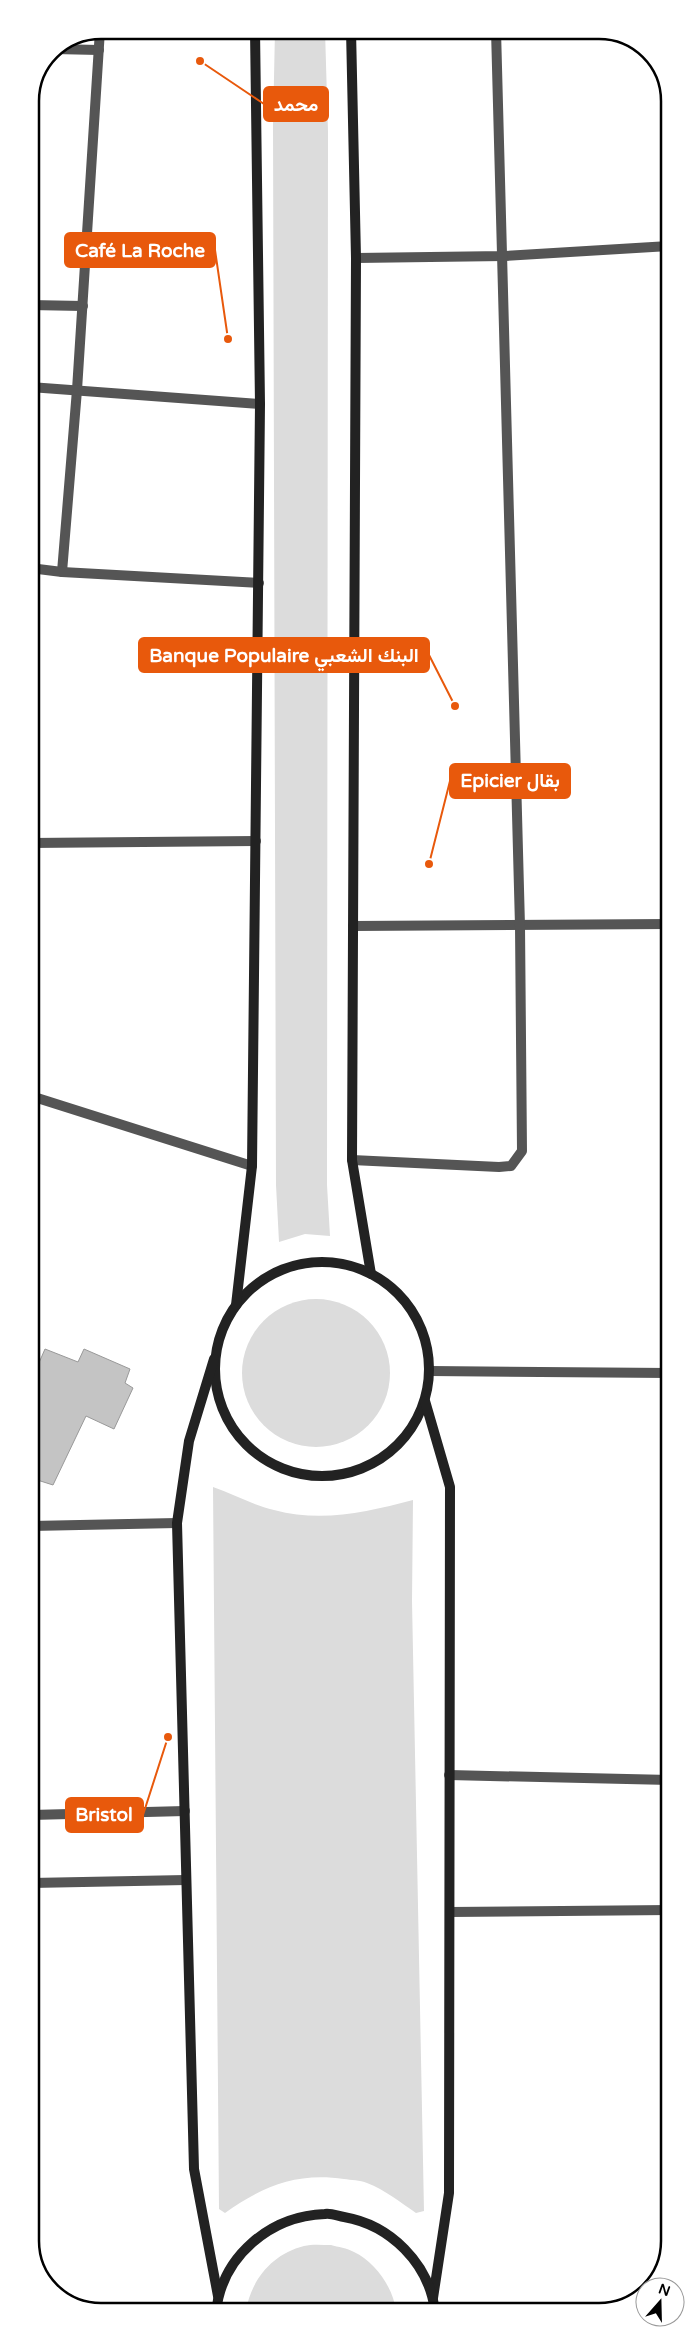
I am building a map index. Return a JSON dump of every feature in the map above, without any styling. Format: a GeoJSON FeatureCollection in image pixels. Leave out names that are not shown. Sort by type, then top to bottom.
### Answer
{"type":"FeatureCollection","features":[{"type":"Feature","properties":{"kind":"street"},"geometry":{"type":"LineString","coordinates":[[62,572],[83,306],[99,39]]}},
{"type":"Feature","properties":{"kind":"street"},"geometry":{"type":"LineString","coordinates":[[236,1305],[252,1166],[260,404],[255,39]]}},
{"type":"Feature","properties":{"kind":"street"},"geometry":{"type":"LineString","coordinates":[[351,39],[356,258],[352,1160],[371,1274]]}},
{"type":"Feature","properties":{"kind":"street"},"geometry":{"type":"LineString","coordinates":[[352,1160],[500,1167],[511,1166],[518,1159],[522,1151],[520,926],[504,256],[496,39]]}},
{"type":"Feature","properties":{"kind":"street"},"geometry":{"type":"LineString","coordinates":[[66,49],[98,50]]}},
{"type":"Feature","properties":{"kind":"street"},"geometry":{"type":"LineString","coordinates":[[356,258],[504,256],[661,246]]}},
{"type":"Feature","properties":{"kind":"street"},"geometry":{"type":"LineString","coordinates":[[39,305],[83,306]]}},
{"type":"Feature","properties":{"kind":"street"},"geometry":{"type":"LineString","coordinates":[[39,387],[260,404]]}},
{"type":"Feature","properties":{"kind":"street"},"geometry":{"type":"LineString","coordinates":[[39,569],[62,572],[259,582]]}},
{"type":"Feature","properties":{"kind":"street"},"geometry":{"type":"LineString","coordinates":[[39,843],[256,841]]}},
{"type":"Feature","properties":{"kind":"street"},"geometry":{"type":"LineString","coordinates":[[353,926],[661,924]]}},
{"type":"Feature","properties":{"kind":"street"},"geometry":{"type":"LineString","coordinates":[[39,1099],[252,1166]]}},
{"type":"Feature","properties":{"kind":"street"},"geometry":{"type":"LineString","coordinates":[[214,1359],[216,1394],[230,1426],[253,1452],[283,1470],[318,1477],[352,1473],[384,1457],[409,1433],[425,1402],[430,1371],[426,1342],[414,1314],[396,1291],[371,1274],[335,1264],[312,1263],[283,1269],[256,1284],[236,1305],[221,1330],[189,1440],[177,1523],[194,2169],[218,2296]]}},
{"type":"Feature","properties":{"kind":"street"},"geometry":{"type":"LineString","coordinates":[[430,1371],[661,1373]]}},
{"type":"Feature","properties":{"kind":"street"},"geometry":{"type":"LineString","coordinates":[[425,1402],[450,1487],[449,2193],[433,2298]]}},
{"type":"Feature","properties":{"kind":"street"},"geometry":{"type":"LineString","coordinates":[[39,1526],[177,1523]]}},
{"type":"Feature","properties":{"kind":"street"},"geometry":{"type":"LineString","coordinates":[[449,1775],[661,1780]]}},
{"type":"Feature","properties":{"kind":"street"},"geometry":{"type":"LineString","coordinates":[[39,1816],[185,1811]]}},
{"type":"Feature","properties":{"kind":"street"},"geometry":{"type":"LineString","coordinates":[[39,1883],[186,1880]]}},
{"type":"Feature","properties":{"kind":"street"},"geometry":{"type":"LineString","coordinates":[[450,1912],[661,1910]]}},
{"type":"Feature","properties":{"kind":"street"},"geometry":{"type":"LineString","coordinates":[[217,2303],[218,2296],[232,2263],[258,2236],[290,2219],[326,2213],[362,2220],[394,2238],[418,2264],[434,2303]]}},
{"type":"Feature","properties":{"kind":"shaded area"},"geometry":{"type":"Polygon","coordinates":[[[275,39],[325,39],[328,132],[327,1185],[330,1236],[305,1234],[279,1242],[276,1185],[273,125],[275,39]]]}},
{"type":"Feature","properties":{"kind":"shaded area"},"geometry":{"type":"Polygon","coordinates":[[[316,1299],[344,1305],[368,1321],[384,1345],[390,1373],[384,1401],[368,1425],[344,1441],[316,1447],[288,1441],[264,1425],[248,1401],[242,1373],[248,1345],[264,1321],[288,1305],[316,1299]]]}},
{"type":"Feature","properties":{"kind":"shaded area"},"geometry":{"type":"Polygon","coordinates":[[[213,1487],[266,1508],[310,1516],[361,1512],[413,1500],[412,1601],[424,2211],[416,2213],[386,2193],[364,2182],[327,2177],[281,2183],[253,2195],[225,2213],[219,2209],[213,1487]]]}},
{"type":"Feature","properties":{"kind":"shaded area"},"geometry":{"type":"Polygon","coordinates":[[[314,2245],[331,2245],[362,2256],[382,2276],[394,2303],[248,2303],[258,2279],[273,2262],[293,2250],[314,2245]]]}},
{"type":"Feature","properties":{"kind":"building"},"geometry":{"type":"Polygon","coordinates":[[[45,1349],[78,1362],[84,1349],[130,1369],[125,1383],[133,1388],[114,1429],[86,1416],[53,1485],[39,1481],[39,1363],[45,1349]]]}},
{"type":"Feature","properties":{"kind":"place","name":"محمد"},"geometry":{"type":"Point","coordinates":[200,61]}},
{"type":"Feature","properties":{"kind":"place","name":"Café La Roche"},"geometry":{"type":"Point","coordinates":[228,339]}},
{"type":"Feature","properties":{"kind":"place","name":"Banque Populaire البنك الشعبي"},"geometry":{"type":"Point","coordinates":[455,706]}},
{"type":"Feature","properties":{"kind":"place","name":"Epicier بقال"},"geometry":{"type":"Point","coordinates":[429,864]}},
{"type":"Feature","properties":{"kind":"place","name":"Bristol"},"geometry":{"type":"Point","coordinates":[168,1737]}}]}
